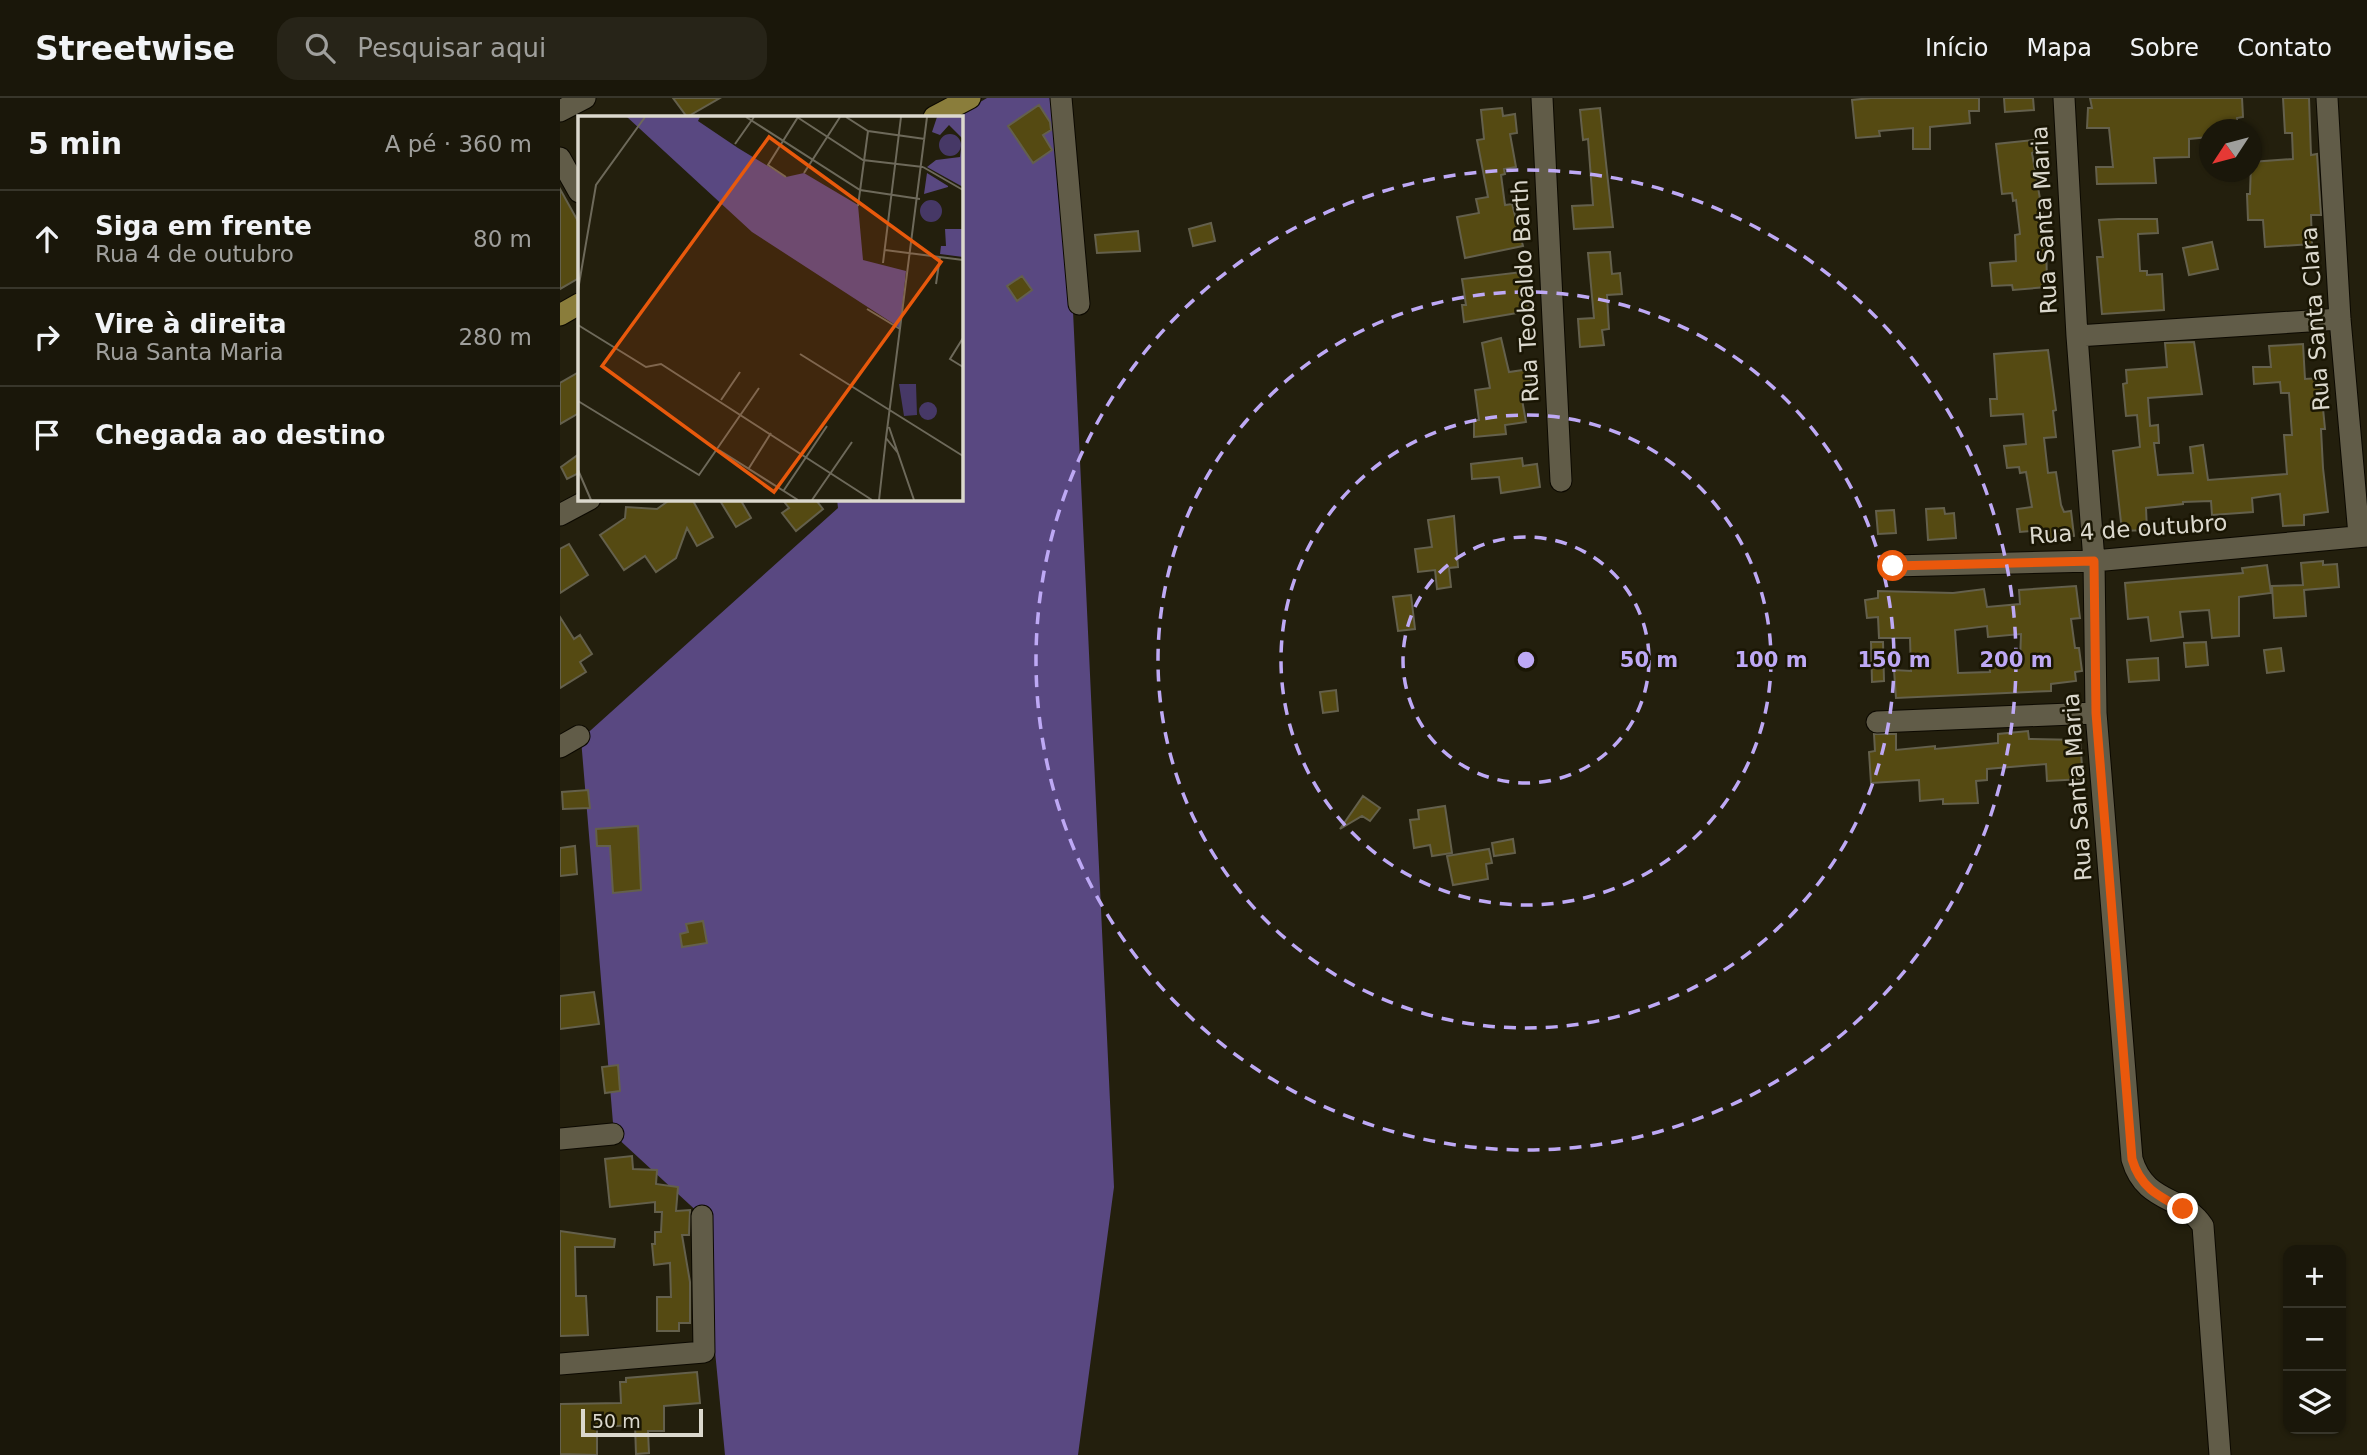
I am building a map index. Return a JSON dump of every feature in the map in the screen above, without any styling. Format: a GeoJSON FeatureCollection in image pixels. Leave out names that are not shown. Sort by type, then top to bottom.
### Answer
{"type":"FeatureCollection","features":[{"type":"Feature","properties":{"kind":"main road"},"geometry":{"type":"LineString","coordinates":[[936,116],[970,98]]}},
{"type":"Feature","properties":{"kind":"main road"},"geometry":{"type":"LineString","coordinates":[[560,314],[578,305]]}},
{"type":"Feature","properties":{"kind":"street"},"geometry":{"type":"LineString","coordinates":[[560,111],[585,98]]}},
{"type":"Feature","properties":{"kind":"street"},"geometry":{"type":"LineString","coordinates":[[1061,98],[1079,304]]}},
{"type":"Feature","properties":{"kind":"street","name":"Rua Teobaldo Barth"},"geometry":{"type":"LineString","coordinates":[[1542,98],[1560,481]]}},
{"type":"Feature","properties":{"kind":"street","name":"Rua Santa Maria"},"geometry":{"type":"LineString","coordinates":[[2064,98],[2077,335],[2094,561],[2096,713],[2132,1159],[2137,1177],[2153,1193],[2197,1216],[2203,1226],[2220,1455]]}},
{"type":"Feature","properties":{"kind":"street","name":"Rua Santa Clara"},"geometry":{"type":"LineString","coordinates":[[2327,98],[2340,318],[2363,536]]}},
{"type":"Feature","properties":{"kind":"street"},"geometry":{"type":"LineString","coordinates":[[560,158],[578,190]]}},
{"type":"Feature","properties":{"kind":"street"},"geometry":{"type":"LineString","coordinates":[[2077,335],[2340,318]]}},
{"type":"Feature","properties":{"kind":"street"},"geometry":{"type":"LineString","coordinates":[[560,515],[588,500]]}},
{"type":"Feature","properties":{"kind":"street","name":"Rua 4 de outubro"},"geometry":{"type":"LineString","coordinates":[[1893,566],[2094,561],[2363,536]]}},
{"type":"Feature","properties":{"kind":"street"},"geometry":{"type":"LineString","coordinates":[[1877,722],[2096,713]]}},
{"type":"Feature","properties":{"kind":"street"},"geometry":{"type":"LineString","coordinates":[[560,747],[579,736]]}},
{"type":"Feature","properties":{"kind":"street"},"geometry":{"type":"LineString","coordinates":[[560,1139],[613,1135]]}},
{"type":"Feature","properties":{"kind":"street"},"geometry":{"type":"LineString","coordinates":[[560,1364],[704,1352],[702,1216]]}},
{"type":"Feature","properties":{"kind":"shaded area"},"geometry":{"type":"Polygon","coordinates":[[[987,98],[1055,98],[1073,311],[1114,1187],[1078,1455],[725,1455],[702,1216],[614,1135],[581,739],[838,508],[837,500],[962,500],[962,116],[957,116],[987,98]]]}},
{"type":"Feature","properties":{"kind":"building"},"geometry":{"type":"Polygon","coordinates":[[[673,98],[720,98],[689,116],[673,98]]]}},
{"type":"Feature","properties":{"kind":"building"},"geometry":{"type":"Polygon","coordinates":[[[1979,98],[1979,111],[1969,111],[1970,123],[1930,127],[1930,149],[1913,149],[1913,128],[1879,131],[1880,136],[1856,138],[1852,100],[1979,98]]]}},
{"type":"Feature","properties":{"kind":"building"},"geometry":{"type":"Polygon","coordinates":[[[2004,98],[2033,98],[2034,110],[2005,112],[2004,98]]]}},
{"type":"Feature","properties":{"kind":"building"},"geometry":{"type":"Polygon","coordinates":[[[2090,98],[2242,98],[2243,117],[2199,119],[2199,138],[2189,139],[2189,157],[2154,158],[2156,183],[2097,184],[2096,167],[2113,167],[2109,128],[2087,128],[2088,108],[2092,108],[2090,98]]]}},
{"type":"Feature","properties":{"kind":"building"},"geometry":{"type":"Polygon","coordinates":[[[2283,98],[2309,98],[2311,155],[2317,154],[2321,215],[2311,215],[2312,244],[2265,247],[2263,220],[2248,220],[2247,194],[2250,194],[2250,182],[2262,182],[2262,161],[2293,159],[2292,133],[2285,133],[2283,98]]]}},
{"type":"Feature","properties":{"kind":"building"},"geometry":{"type":"Polygon","coordinates":[[[1039,105],[1050,122],[1051,130],[1043,135],[1052,150],[1033,163],[1008,126],[1039,105]]]}},
{"type":"Feature","properties":{"kind":"building"},"geometry":{"type":"Polygon","coordinates":[[[1502,108],[1503,116],[1515,114],[1517,133],[1510,134],[1516,167],[1504,169],[1505,174],[1501,175],[1505,205],[1512,204],[1523,246],[1465,258],[1457,217],[1479,213],[1476,199],[1488,197],[1477,140],[1484,139],[1481,110],[1502,108]]]}},
{"type":"Feature","properties":{"kind":"building"},"geometry":{"type":"Polygon","coordinates":[[[1600,108],[1613,227],[1574,229],[1572,206],[1593,205],[1588,139],[1583,140],[1580,110],[1600,108]]]}},
{"type":"Feature","properties":{"kind":"building"},"geometry":{"type":"Polygon","coordinates":[[[2033,140],[2032,153],[2046,233],[2047,287],[2013,290],[2012,285],[1992,286],[1990,263],[2016,261],[2015,235],[2020,234],[2016,200],[2013,201],[2012,193],[2002,194],[1996,144],[2033,140]]]}},
{"type":"Feature","properties":{"kind":"building"},"geometry":{"type":"Polygon","coordinates":[[[560,189],[578,221],[578,279],[560,289],[560,189]]]}},
{"type":"Feature","properties":{"kind":"building"},"geometry":{"type":"Polygon","coordinates":[[[2157,219],[2158,233],[2138,234],[2140,271],[2147,271],[2147,275],[2162,274],[2164,310],[2102,314],[2097,257],[2103,257],[2099,220],[2157,219]]]}},
{"type":"Feature","properties":{"kind":"building"},"geometry":{"type":"Polygon","coordinates":[[[1211,223],[1215,241],[1193,246],[1189,229],[1211,223]]]}},
{"type":"Feature","properties":{"kind":"building"},"geometry":{"type":"Polygon","coordinates":[[[1138,231],[1140,251],[1097,253],[1095,235],[1138,231]]]}},
{"type":"Feature","properties":{"kind":"building"},"geometry":{"type":"Polygon","coordinates":[[[2212,242],[2218,269],[2189,275],[2183,248],[2212,242]]]}},
{"type":"Feature","properties":{"kind":"building"},"geometry":{"type":"Polygon","coordinates":[[[1610,252],[1612,274],[1620,273],[1622,294],[1607,295],[1609,329],[1602,330],[1604,345],[1580,347],[1578,319],[1594,318],[1588,253],[1610,252]]]}},
{"type":"Feature","properties":{"kind":"building"},"geometry":{"type":"Polygon","coordinates":[[[1522,272],[1529,311],[1464,322],[1462,305],[1466,305],[1462,279],[1522,272]]]}},
{"type":"Feature","properties":{"kind":"building"},"geometry":{"type":"Polygon","coordinates":[[[1022,276],[1032,290],[1017,301],[1007,286],[1022,276]]]}},
{"type":"Feature","properties":{"kind":"building"},"geometry":{"type":"Polygon","coordinates":[[[1501,338],[1509,372],[1529,369],[1533,392],[1521,394],[1526,422],[1505,425],[1506,434],[1474,437],[1474,420],[1479,420],[1475,390],[1490,388],[1482,343],[1501,338]]]}},
{"type":"Feature","properties":{"kind":"building"},"geometry":{"type":"Polygon","coordinates":[[[2194,342],[2202,394],[2148,398],[2150,426],[2158,425],[2159,443],[2154,443],[2158,475],[2193,473],[2190,447],[2203,445],[2208,480],[2287,474],[2284,435],[2292,435],[2289,393],[2281,393],[2280,382],[2254,384],[2253,367],[2271,367],[2269,346],[2303,344],[2305,379],[2320,378],[2325,429],[2321,429],[2323,468],[2328,512],[2304,515],[2304,525],[2283,526],[2280,494],[2252,498],[2253,512],[2212,515],[2211,501],[2183,502],[2146,508],[2147,530],[2122,531],[2113,451],[2140,447],[2137,415],[2126,416],[2123,384],[2127,383],[2126,370],[2167,367],[2165,343],[2194,342]]]}},
{"type":"Feature","properties":{"kind":"building"},"geometry":{"type":"Polygon","coordinates":[[[2048,350],[2056,410],[2053,411],[2056,437],[2044,438],[2048,473],[2056,472],[2061,505],[2064,512],[2071,511],[2074,536],[2042,540],[2041,530],[2020,532],[2017,509],[2032,507],[2026,472],[2020,473],[2019,467],[2007,468],[2004,446],[2026,444],[2023,414],[1991,416],[1990,399],[1997,399],[1994,354],[2048,350]]]}},
{"type":"Feature","properties":{"kind":"building"},"geometry":{"type":"Polygon","coordinates":[[[578,373],[578,414],[560,424],[560,383],[578,373]]]}},
{"type":"Feature","properties":{"kind":"building"},"geometry":{"type":"Polygon","coordinates":[[[578,455],[578,474],[567,479],[561,467],[578,455]]]}},
{"type":"Feature","properties":{"kind":"building"},"geometry":{"type":"Polygon","coordinates":[[[1522,458],[1523,466],[1537,464],[1540,487],[1501,493],[1499,477],[1472,479],[1471,464],[1522,458]]]}},
{"type":"Feature","properties":{"kind":"building"},"geometry":{"type":"Polygon","coordinates":[[[670,500],[693,500],[713,537],[697,546],[687,528],[676,558],[656,572],[645,556],[624,570],[600,535],[625,518],[626,507],[657,509],[670,500]]]}},
{"type":"Feature","properties":{"kind":"building"},"geometry":{"type":"Polygon","coordinates":[[[720,500],[741,500],[751,518],[736,527],[720,500]]]}},
{"type":"Feature","properties":{"kind":"building"},"geometry":{"type":"Polygon","coordinates":[[[783,500],[816,500],[823,509],[796,531],[782,513],[789,508],[783,500]]]}},
{"type":"Feature","properties":{"kind":"building"},"geometry":{"type":"Polygon","coordinates":[[[1944,508],[1945,514],[1954,513],[1956,538],[1928,540],[1926,509],[1944,508]]]}},
{"type":"Feature","properties":{"kind":"building"},"geometry":{"type":"Polygon","coordinates":[[[1894,510],[1896,533],[1878,534],[1876,511],[1894,510]]]}},
{"type":"Feature","properties":{"kind":"building"},"geometry":{"type":"Polygon","coordinates":[[[1454,516],[1458,567],[1449,568],[1451,587],[1437,589],[1435,570],[1418,572],[1415,549],[1432,547],[1428,520],[1454,516]]]}},
{"type":"Feature","properties":{"kind":"building"},"geometry":{"type":"Polygon","coordinates":[[[569,544],[588,575],[560,593],[560,549],[569,544]]]}},
{"type":"Feature","properties":{"kind":"building"},"geometry":{"type":"Polygon","coordinates":[[[2323,561],[2323,565],[2337,564],[2339,587],[2304,590],[2306,616],[2274,618],[2272,586],[2303,585],[2301,563],[2323,561]]]}},
{"type":"Feature","properties":{"kind":"building"},"geometry":{"type":"Polygon","coordinates":[[[2267,565],[2271,593],[2239,597],[2239,636],[2212,638],[2209,610],[2180,612],[2183,637],[2151,641],[2148,617],[2128,619],[2125,583],[2243,573],[2242,568],[2267,565]]]}},
{"type":"Feature","properties":{"kind":"building"},"geometry":{"type":"Polygon","coordinates":[[[2076,586],[2080,618],[2071,619],[2082,671],[2075,672],[2076,681],[2051,684],[2051,691],[1896,698],[1894,670],[1911,671],[1910,638],[1879,638],[1878,617],[1867,618],[1865,600],[1878,598],[1878,591],[1953,593],[1984,589],[1987,607],[2020,604],[2019,590],[2076,586]],[[1987,626],[1955,630],[1958,673],[1990,672],[1989,663],[2020,661],[2021,634],[1988,637],[1987,626]]]}},
{"type":"Feature","properties":{"kind":"building"},"geometry":{"type":"Polygon","coordinates":[[[1411,595],[1415,629],[1398,631],[1393,597],[1411,595]]]}},
{"type":"Feature","properties":{"kind":"building"},"geometry":{"type":"Polygon","coordinates":[[[560,617],[574,639],[580,635],[592,654],[580,662],[586,672],[560,688],[560,617]]]}},
{"type":"Feature","properties":{"kind":"building"},"geometry":{"type":"Polygon","coordinates":[[[1871,642],[1883,642],[1884,681],[1872,682],[1871,642]]]}},
{"type":"Feature","properties":{"kind":"building"},"geometry":{"type":"Polygon","coordinates":[[[2206,642],[2208,665],[2186,667],[2184,643],[2206,642]]]}},
{"type":"Feature","properties":{"kind":"building"},"geometry":{"type":"Polygon","coordinates":[[[2281,648],[2284,671],[2267,673],[2264,650],[2281,648]]]}},
{"type":"Feature","properties":{"kind":"building"},"geometry":{"type":"Polygon","coordinates":[[[2158,658],[2159,680],[2129,682],[2127,660],[2158,658]]]}},
{"type":"Feature","properties":{"kind":"building"},"geometry":{"type":"Polygon","coordinates":[[[1336,690],[1338,711],[1323,713],[1320,692],[1336,690]]]}},
{"type":"Feature","properties":{"kind":"building"},"geometry":{"type":"Polygon","coordinates":[[[2028,731],[2029,739],[2080,740],[2083,779],[2047,781],[2046,764],[1987,769],[1987,780],[1976,781],[1978,803],[1943,804],[1943,799],[1920,801],[1919,780],[1871,783],[1869,752],[1875,751],[1874,734],[1896,734],[1896,750],[1998,743],[1998,734],[2028,731]]]}},
{"type":"Feature","properties":{"kind":"building"},"geometry":{"type":"Polygon","coordinates":[[[588,790],[590,808],[563,809],[562,792],[588,790]]]}},
{"type":"Feature","properties":{"kind":"building"},"geometry":{"type":"Polygon","coordinates":[[[1363,796],[1380,808],[1370,821],[1362,816],[1340,829],[1363,796]]]}},
{"type":"Feature","properties":{"kind":"building"},"geometry":{"type":"Polygon","coordinates":[[[1445,806],[1452,853],[1432,856],[1430,845],[1414,848],[1410,820],[1419,819],[1418,810],[1445,806]]]}},
{"type":"Feature","properties":{"kind":"building"},"geometry":{"type":"Polygon","coordinates":[[[638,826],[641,890],[613,893],[610,846],[597,846],[596,829],[638,826]]]}},
{"type":"Feature","properties":{"kind":"building"},"geometry":{"type":"Polygon","coordinates":[[[1513,839],[1515,853],[1494,856],[1492,843],[1513,839]]]}},
{"type":"Feature","properties":{"kind":"building"},"geometry":{"type":"Polygon","coordinates":[[[575,846],[577,874],[560,876],[560,848],[575,846]]]}},
{"type":"Feature","properties":{"kind":"building"},"geometry":{"type":"Polygon","coordinates":[[[1489,849],[1492,863],[1486,864],[1488,879],[1453,885],[1447,856],[1489,849]]]}},
{"type":"Feature","properties":{"kind":"building"},"geometry":{"type":"Polygon","coordinates":[[[703,921],[707,943],[682,947],[680,934],[688,932],[686,924],[703,921]]]}},
{"type":"Feature","properties":{"kind":"building"},"geometry":{"type":"Polygon","coordinates":[[[594,992],[599,1024],[560,1029],[560,996],[594,992]]]}},
{"type":"Feature","properties":{"kind":"building"},"geometry":{"type":"Polygon","coordinates":[[[618,1065],[620,1091],[605,1093],[602,1067],[618,1065]]]}},
{"type":"Feature","properties":{"kind":"building"},"geometry":{"type":"Polygon","coordinates":[[[632,1156],[633,1169],[657,1170],[656,1184],[678,1187],[676,1211],[690,1210],[689,1235],[682,1235],[690,1282],[690,1323],[679,1323],[679,1331],[657,1331],[657,1297],[671,1297],[670,1263],[654,1265],[652,1244],[655,1244],[655,1232],[661,1232],[662,1212],[655,1212],[655,1202],[610,1207],[605,1159],[632,1156]]]}},
{"type":"Feature","properties":{"kind":"building"},"geometry":{"type":"Polygon","coordinates":[[[560,1231],[615,1239],[614,1247],[575,1247],[576,1296],[586,1296],[588,1335],[560,1336],[560,1231]]]}},
{"type":"Feature","properties":{"kind":"building"},"geometry":{"type":"Polygon","coordinates":[[[697,1372],[700,1403],[664,1406],[664,1431],[648,1431],[649,1453],[636,1454],[635,1425],[597,1427],[597,1455],[560,1454],[560,1404],[621,1403],[620,1382],[626,1382],[626,1378],[697,1372]]]}},
{"type":"Feature","properties":{"kind":"route"},"geometry":{"type":"LineString","coordinates":[[1893,566],[2094,561],[2096,713],[2132,1159],[2137,1177],[2153,1193],[2183,1209]]}}]}
